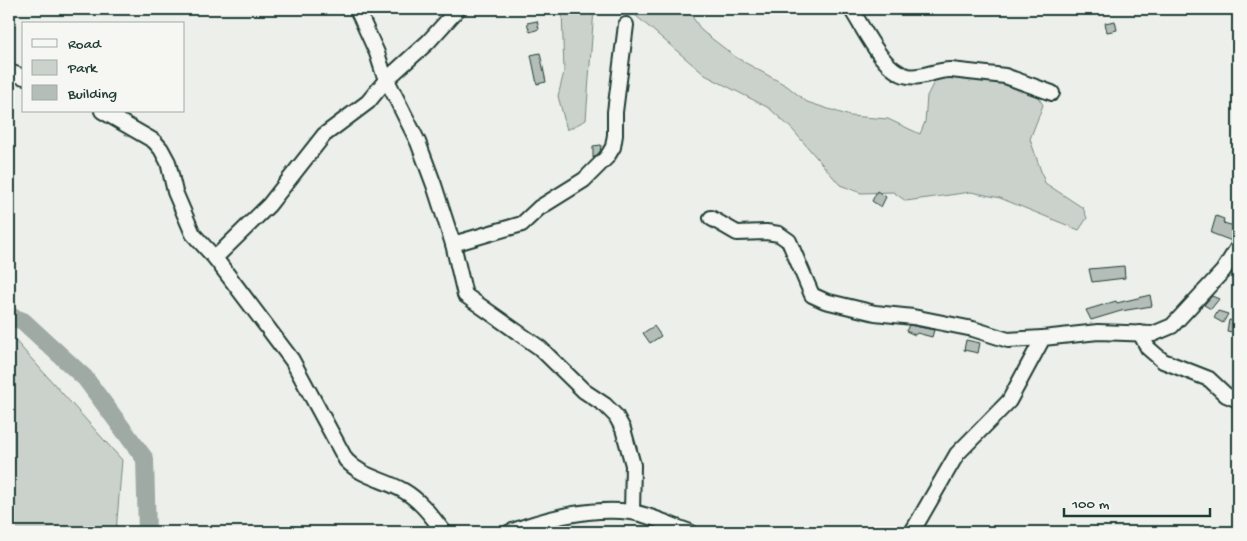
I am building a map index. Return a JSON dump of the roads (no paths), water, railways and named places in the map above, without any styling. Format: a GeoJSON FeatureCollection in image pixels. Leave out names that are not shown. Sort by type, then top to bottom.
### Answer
{"type":"FeatureCollection","features":[{"type":"Feature","properties":{"kind":"street"},"geometry":{"type":"LineString","coordinates":[[357,9],[378,53],[386,80],[418,142],[453,244],[465,295],[540,348],[584,390],[616,416],[633,465],[632,512]]}},
{"type":"Feature","properties":{"kind":"street"},"geometry":{"type":"LineString","coordinates":[[215,258],[269,205],[324,135],[368,102],[386,80],[428,42],[458,9]]}},
{"type":"Feature","properties":{"kind":"street"},"geometry":{"type":"LineString","coordinates":[[851,9],[872,46],[905,75],[915,76],[935,71],[951,70],[1005,76],[1052,93]]}},
{"type":"Feature","properties":{"kind":"street"},"geometry":{"type":"LineString","coordinates":[[453,244],[522,224],[538,208],[584,180],[607,157],[613,147],[616,135],[616,112],[626,24]]}},
{"type":"Feature","properties":{"kind":"street"},"geometry":{"type":"LineString","coordinates":[[9,72],[22,76]]}},
{"type":"Feature","properties":{"kind":"street"},"geometry":{"type":"LineString","coordinates":[[104,112],[154,141],[161,149],[170,168],[175,192],[194,234],[215,258],[292,360],[346,460],[354,469],[369,478],[395,486],[418,500],[444,532]]}},
{"type":"Feature","properties":{"kind":"street"},"geometry":{"type":"LineString","coordinates":[[711,218],[737,233],[766,232],[778,234],[789,241],[812,295],[825,301],[874,313],[913,317],[973,329],[1008,340],[1025,341],[1098,332],[1153,334],[1172,326],[1223,271],[1238,248]]}},
{"type":"Feature","properties":{"kind":"street"},"geometry":{"type":"LineString","coordinates":[[1140,333],[1148,348],[1162,361],[1210,379],[1226,395],[1238,400]]}},
{"type":"Feature","properties":{"kind":"street"},"geometry":{"type":"LineString","coordinates":[[912,532],[957,454],[1009,402],[1043,338]]}},
{"type":"Feature","properties":{"kind":"street"},"geometry":{"type":"LineString","coordinates":[[510,532],[540,520],[587,512],[632,512],[690,532]]}},
{"type":"Feature","properties":{"kind":"waterway"},"geometry":{"type":"LineString","coordinates":[[9,316],[23,321],[85,378],[145,459],[147,532]]}}]}
